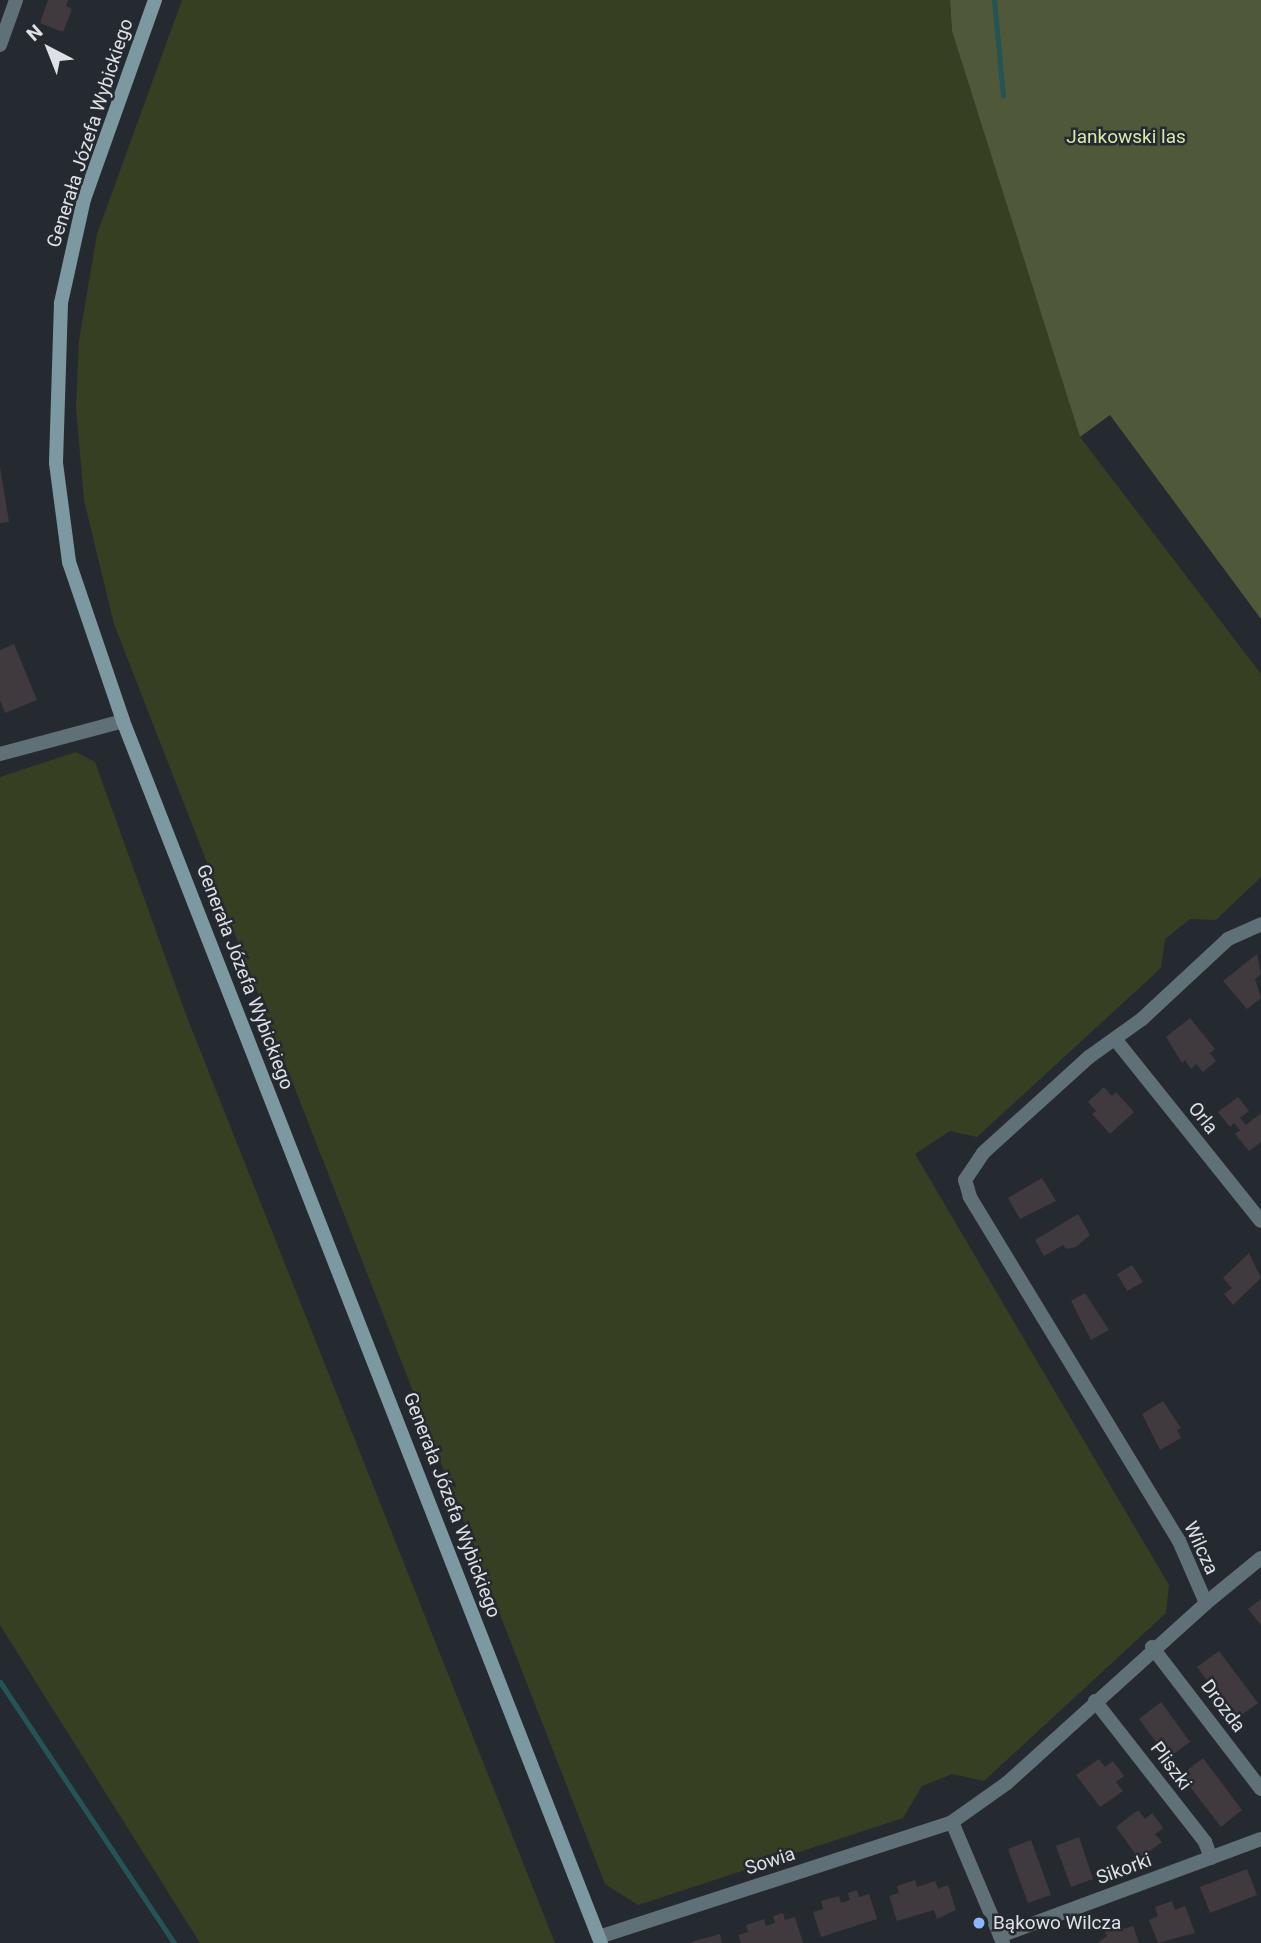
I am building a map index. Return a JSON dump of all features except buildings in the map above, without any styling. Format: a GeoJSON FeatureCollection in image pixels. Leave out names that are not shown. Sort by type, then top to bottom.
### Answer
{"type":"FeatureCollection","features":[{"type":"Feature","properties":{"kind":"main road","name":"Generała Józefa Wybickiego"},"geometry":{"type":"LineString","coordinates":[[155,0],[85,199],[69,256],[57,346],[56,463],[67,551],[123,721],[600,1940]]}},
{"type":"Feature","properties":{"kind":"street"},"geometry":{"type":"LineString","coordinates":[[0,45],[16,0]]}},
{"type":"Feature","properties":{"kind":"street"},"geometry":{"type":"LineString","coordinates":[[0,754],[60,741],[123,721]]}},
{"type":"Feature","properties":{"kind":"street"},"geometry":{"type":"LineString","coordinates":[[1115,1039],[1228,939],[1245,928],[1261,924]]}},
{"type":"Feature","properties":{"kind":"street","name":"Wilcza"},"geometry":{"type":"LineString","coordinates":[[952,1822],[1007,1783],[1152,1647],[1206,1602],[1172,1529],[970,1197],[965,1180],[983,1153],[1115,1039]]}},
{"type":"Feature","properties":{"kind":"street","name":"Orla"},"geometry":{"type":"LineString","coordinates":[[1115,1039],[1261,1221]]}},
{"type":"Feature","properties":{"kind":"street"},"geometry":{"type":"LineString","coordinates":[[1206,1602],[1261,1558]]}},
{"type":"Feature","properties":{"kind":"street","name":"Drozda"},"geometry":{"type":"LineString","coordinates":[[1152,1647],[1261,1789]]}},
{"type":"Feature","properties":{"kind":"street","name":"Pliszki"},"geometry":{"type":"LineString","coordinates":[[1095,1700],[1205,1842],[1212,1858]]}},
{"type":"Feature","properties":{"kind":"street"},"geometry":{"type":"LineString","coordinates":[[952,1822],[1001,1939]]}},
{"type":"Feature","properties":{"kind":"street","name":"Sowia"},"geometry":{"type":"LineString","coordinates":[[600,1940],[952,1822]]}},
{"type":"Feature","properties":{"kind":"street","name":"Sikorki"},"geometry":{"type":"LineString","coordinates":[[1001,1939],[1261,1839]]}},
{"type":"Feature","properties":{"kind":"green space"},"geometry":{"type":"Polygon","coordinates":[[[182,0],[950,0],[952,31],[1080,437],[1261,674],[1261,877],[1216,920],[1190,919],[1165,939],[1161,968],[977,1137],[950,1131],[915,1154],[1169,1585],[1166,1613],[984,1781],[952,1774],[922,1786],[903,1818],[638,1905],[605,1884],[114,624],[84,500],[76,407],[79,341],[97,234],[182,0]]]}},
{"type":"Feature","properties":{"kind":"green space","name":"Jankowski las"},"geometry":{"type":"Polygon","coordinates":[[[950,0],[1261,0],[1261,619],[1110,415],[1080,437],[952,31],[950,0]]]}},
{"type":"Feature","properties":{"kind":"green space"},"geometry":{"type":"Polygon","coordinates":[[[76,752],[95,762],[188,1020],[555,1943],[200,1943],[0,1625],[0,777],[76,752]]]}},
{"type":"Feature","properties":{"kind":"waterway"},"geometry":{"type":"LineString","coordinates":[[994,0],[1003,96]]}},
{"type":"Feature","properties":{"kind":"waterway"},"geometry":{"type":"LineString","coordinates":[[0,1682],[174,1943]]}},
{"type":"Feature","properties":{"kind":"place","name":"Bąkowo Wilcza"},"geometry":{"type":"Point","coordinates":[979,1923]}}]}
